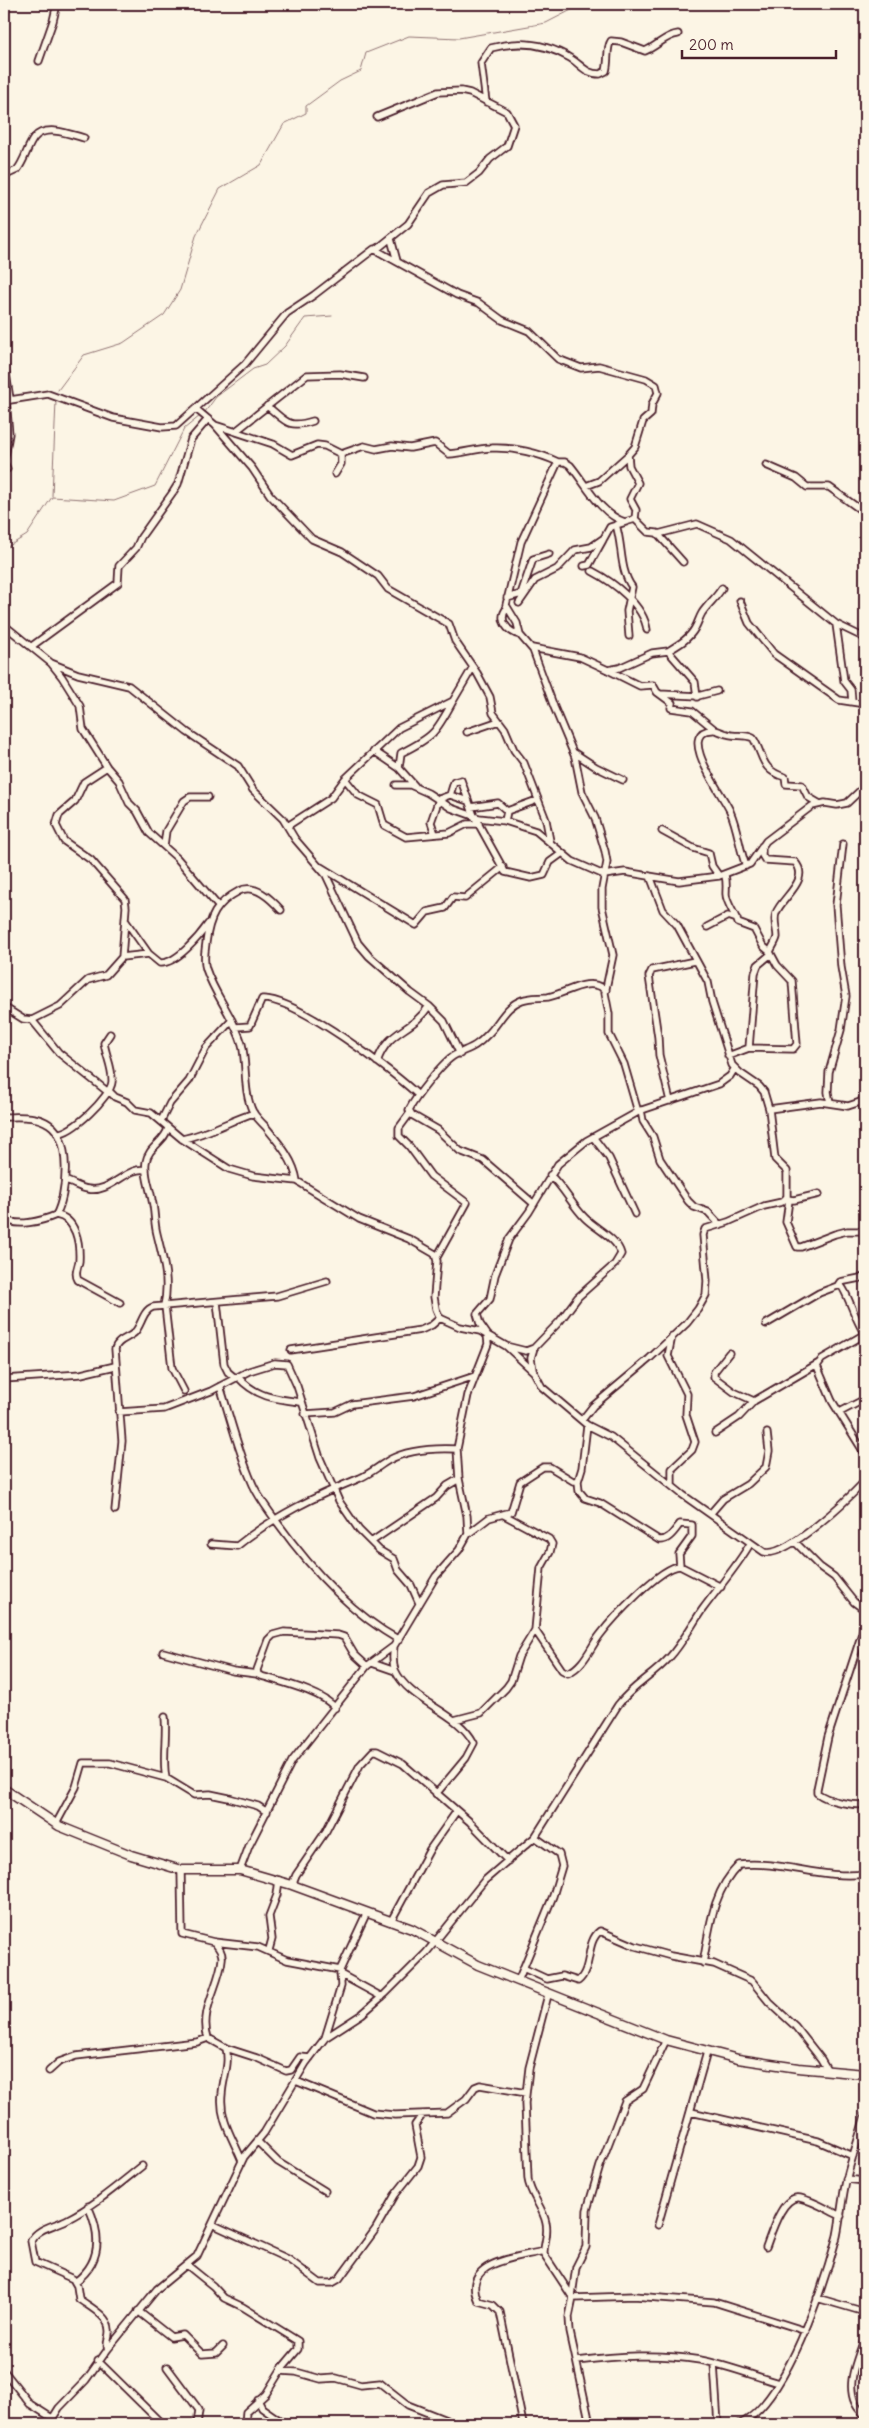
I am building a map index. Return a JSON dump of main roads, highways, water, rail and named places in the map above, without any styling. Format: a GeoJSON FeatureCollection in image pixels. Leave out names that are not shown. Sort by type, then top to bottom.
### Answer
{"type":"FeatureCollection","features":[{"type":"Feature","properties":{"kind":"main road"},"geometry":{"type":"LineString","coordinates":[[4,1789],[56,1824],[138,1858],[181,1870],[240,1870],[279,1880],[412,1929],[478,1965],[666,2040],[738,2059],[865,2074]]}},
{"type":"Feature","properties":{"kind":"waterway"},"geometry":{"type":"LineString","coordinates":[[58,390],[84,355],[123,343],[164,315],[180,290],[196,236],[220,189],[261,165],[284,124],[306,113],[306,106],[340,81],[361,71],[366,53],[409,36],[459,38],[546,23],[583,4]]}},
{"type":"Feature","properties":{"kind":"waterway"},"geometry":{"type":"LineString","coordinates":[[205,412],[216,397],[253,369],[265,365],[285,346],[305,318],[332,316]]}},
{"type":"Feature","properties":{"kind":"waterway"},"geometry":{"type":"LineString","coordinates":[[52,496],[56,401]]}},
{"type":"Feature","properties":{"kind":"waterway"},"geometry":{"type":"LineString","coordinates":[[4,549],[27,535],[52,497],[114,501],[155,486],[184,429],[200,416]]}}]}
